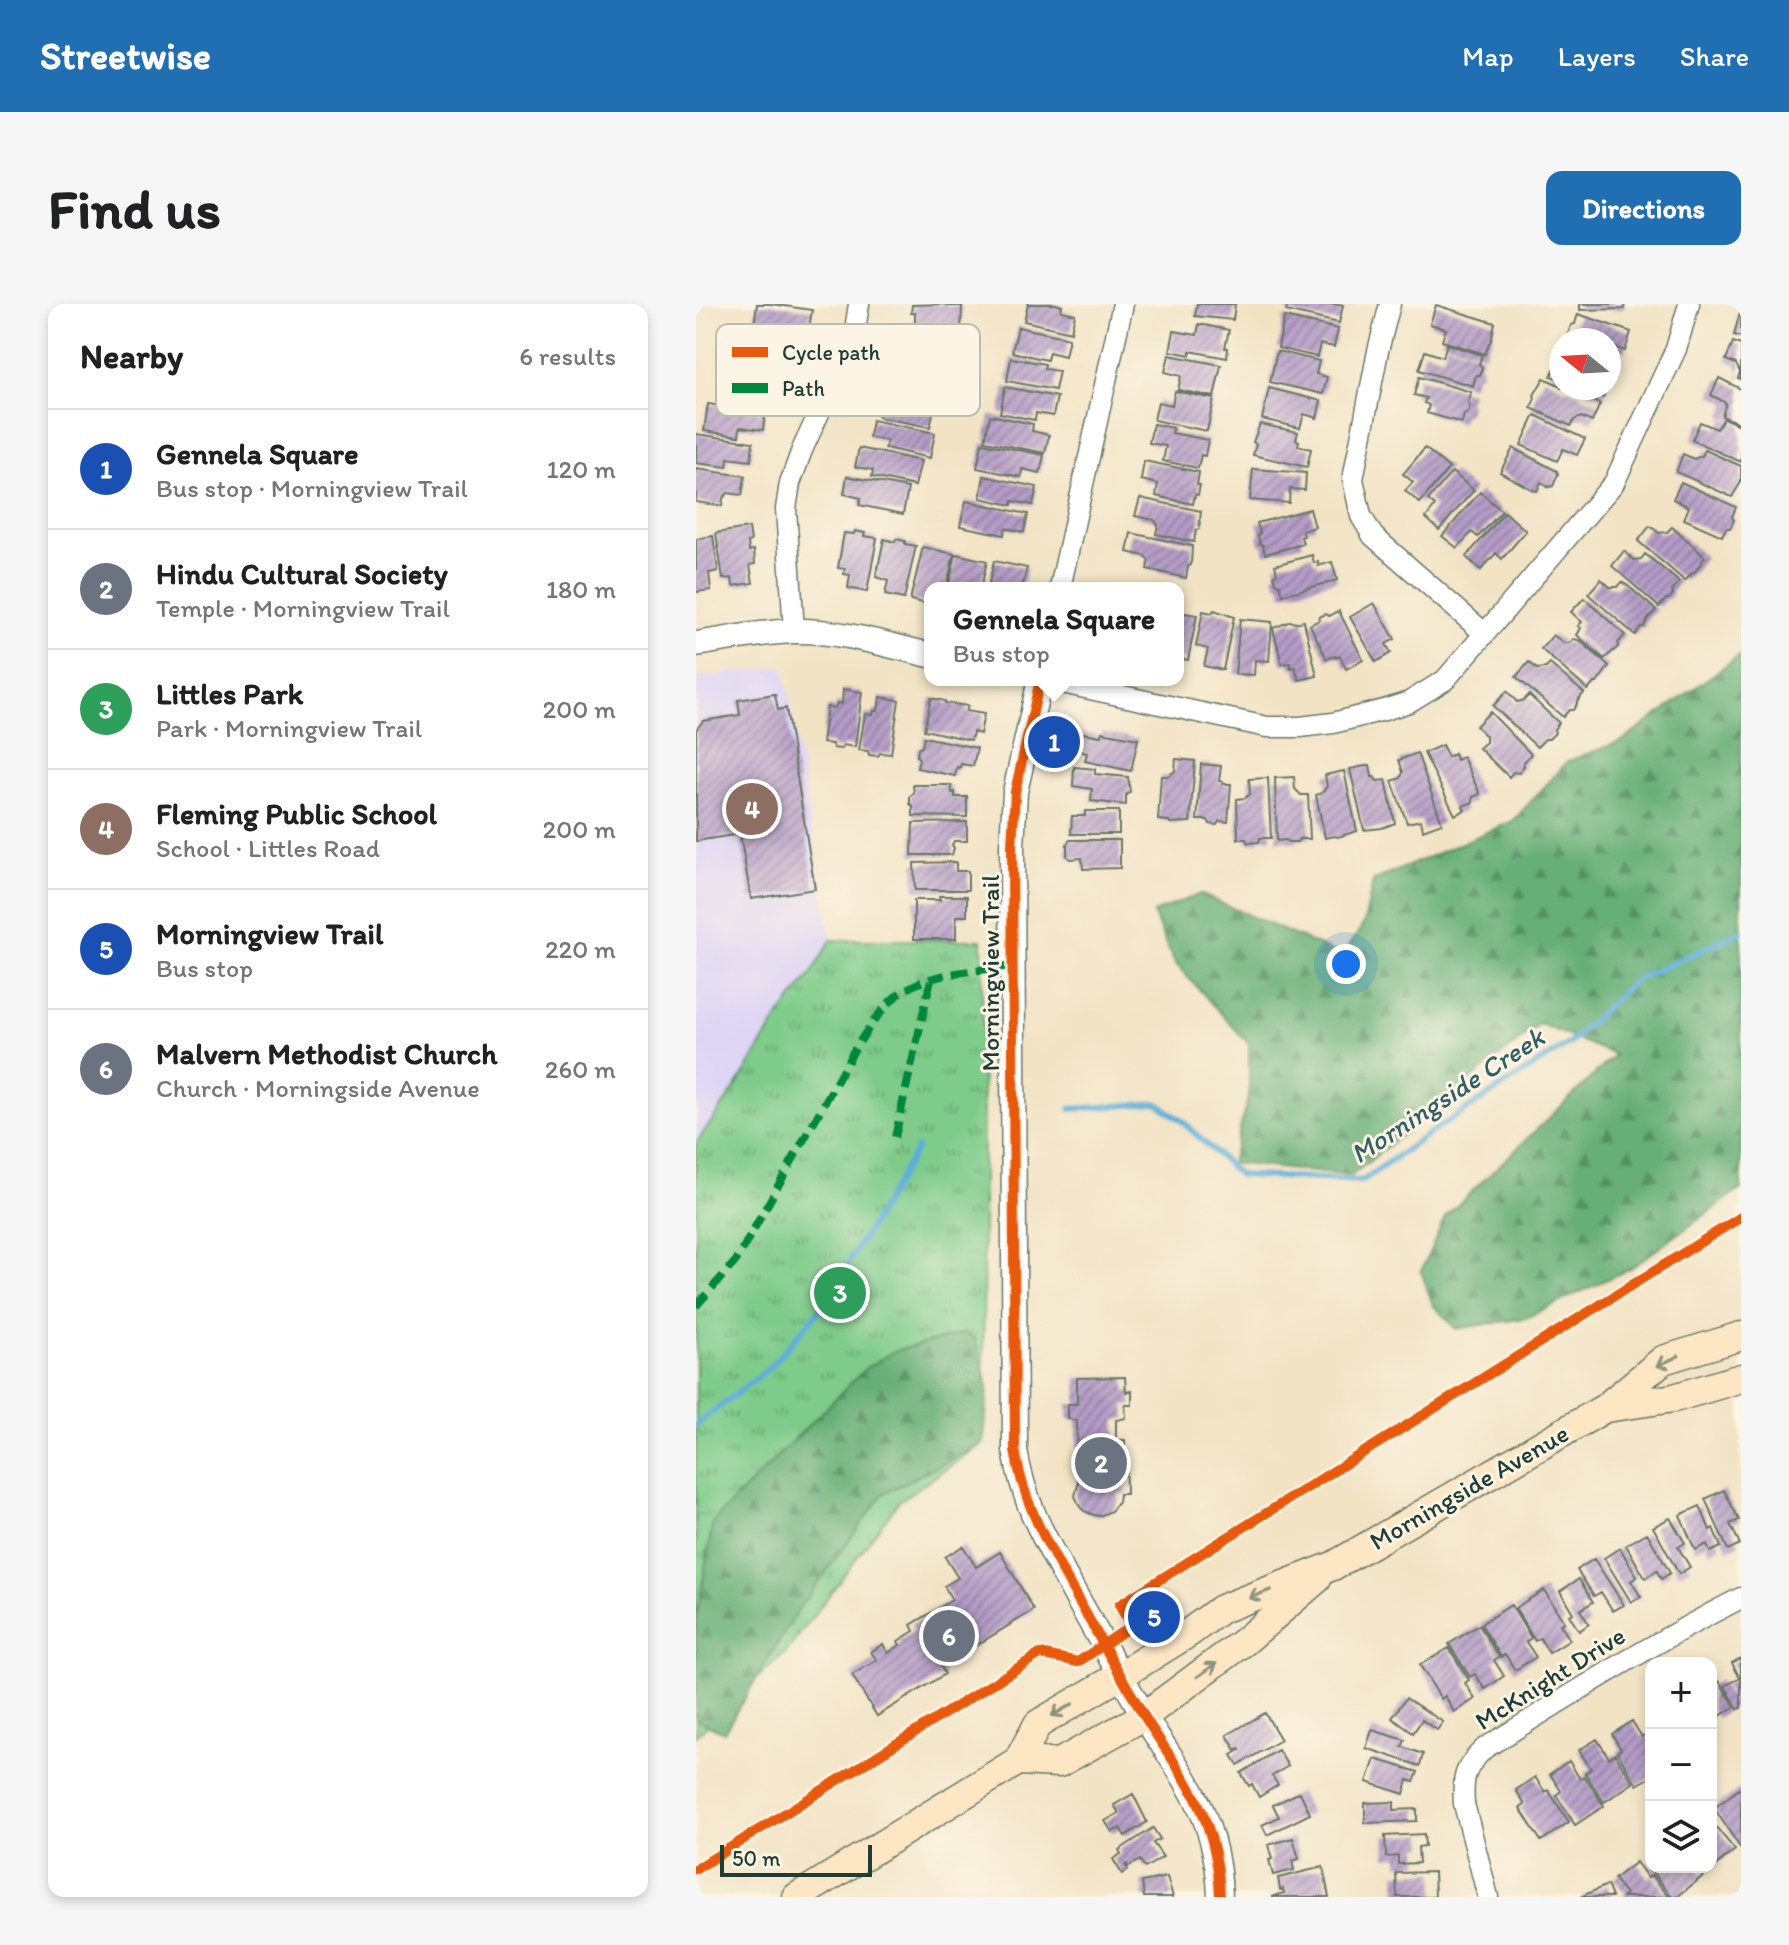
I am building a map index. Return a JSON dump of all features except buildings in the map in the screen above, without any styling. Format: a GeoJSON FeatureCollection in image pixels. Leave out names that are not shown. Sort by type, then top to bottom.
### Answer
{"type":"FeatureCollection","features":[{"type":"Feature","properties":{"kind":"main road","name":"Morningside Avenue"},"geometry":{"type":"LineString","coordinates":[[797,1897],[1018,1761],[1038,1724],[1190,1632],[1221,1609],[1333,1566],[1605,1408],[1663,1360],[1741,1336]]}},
{"type":"Feature","properties":{"kind":"main road","name":"Morningside Avenue"},"geometry":{"type":"LineString","coordinates":[[1605,1408],[1674,1398],[1741,1378]]}},
{"type":"Feature","properties":{"kind":"main road","name":"Morningside Avenue"},"geometry":{"type":"LineString","coordinates":[[1018,1761],[1059,1763],[1144,1716],[1245,1641],[1333,1566]]}},
{"type":"Feature","properties":{"kind":"street"},"geometry":{"type":"LineString","coordinates":[[856,324],[859,304]]}},
{"type":"Feature","properties":{"kind":"street"},"geometry":{"type":"LineString","coordinates":[[1061,582],[1123,304]]}},
{"type":"Feature","properties":{"kind":"street"},"geometry":{"type":"LineString","coordinates":[[1390,304],[1353,479],[1361,516],[1373,536],[1484,633]]}},
{"type":"Feature","properties":{"kind":"street"},"geometry":{"type":"LineString","coordinates":[[1076,686],[1267,727],[1300,727],[1333,723],[1409,702],[1445,680],[1614,483],[1676,349],[1689,304]]}},
{"type":"Feature","properties":{"kind":"street"},"geometry":{"type":"LineString","coordinates":[[794,631],[786,509],[790,483],[818,416]]}},
{"type":"Feature","properties":{"kind":"street"},"geometry":{"type":"LineString","coordinates":[[696,644],[794,631],[820,632],[924,654]]}},
{"type":"Feature","properties":{"kind":"street","name":"Morningview Trail"},"geometry":{"type":"LineString","coordinates":[[1039,686],[1015,792],[1012,846],[1014,1437],[1022,1485],[1036,1522],[1109,1656],[1202,1811],[1215,1850],[1220,1897]]}},
{"type":"Feature","properties":{"kind":"street","name":"McKnight Drive"},"geometry":{"type":"LineString","coordinates":[[1488,1897],[1464,1804],[1465,1773],[1472,1759],[1615,1667],[1741,1598]]}},
{"type":"Feature","properties":{"kind":"shaded area"},"geometry":{"type":"Polygon","coordinates":[[[784,667],[831,940],[812,973],[776,1021],[734,1090],[696,1143],[696,677],[784,667]]]}},
{"type":"Feature","properties":{"kind":"green space"},"geometry":{"type":"Polygon","coordinates":[[[1741,654],[1741,1189],[1631,1268],[1526,1318],[1456,1329],[1433,1305],[1421,1271],[1445,1217],[1615,1055],[1540,1024],[1351,1176],[1231,1163],[1249,1094],[1249,1044],[1174,962],[1153,913],[1200,894],[1343,956],[1364,923],[1373,881],[1513,821],[1568,761],[1624,740],[1741,654]]]}},
{"type":"Feature","properties":{"kind":"green space"},"geometry":{"type":"Polygon","coordinates":[[[831,940],[982,940],[984,1443],[899,1501],[785,1654],[696,1736],[696,1143],[734,1090],[776,1021],[812,973],[831,940]]]}},
{"type":"Feature","properties":{"kind":"green space"},"geometry":{"type":"Polygon","coordinates":[[[965,1333],[975,1339],[988,1386],[984,1443],[884,1493],[800,1607],[724,1732],[696,1719],[696,1622],[713,1521],[866,1368],[894,1351],[965,1333]]]}},
{"type":"Feature","properties":{"kind":"waterway","name":"Morningside Creek"},"geometry":{"type":"LineString","coordinates":[[1071,1109],[1157,1103],[1181,1120],[1239,1175],[1362,1181],[1570,1043],[1633,981],[1741,932]]}},
{"type":"Feature","properties":{"kind":"waterway","name":"Morningside Creek"},"geometry":{"type":"LineString","coordinates":[[696,1425],[769,1368],[822,1307],[917,1148]]}},
{"type":"Feature","properties":{"kind":"marked path"},"geometry":{"type":"LineString","coordinates":[[696,1306],[736,1261],[853,1052],[888,1004],[920,982],[1012,966]]}},
{"type":"Feature","properties":{"kind":"marked path"},"geometry":{"type":"LineString","coordinates":[[895,1137],[931,979]]}},
{"type":"Feature","properties":{"kind":"cycle path"},"geometry":{"type":"LineString","coordinates":[[1039,686],[1015,792],[1012,846],[1015,1450],[1031,1508],[1047,1543],[1128,1689],[1184,1777],[1202,1812],[1218,1868],[1220,1897]]}},
{"type":"Feature","properties":{"kind":"cycle path"},"geometry":{"type":"LineString","coordinates":[[696,1869],[1040,1654],[1078,1662],[1131,1626],[1119,1605],[1741,1217]]}},
{"type":"Feature","properties":{"kind":"place","name":"Gennela Square"},"geometry":{"type":"Point","coordinates":[1054,742]}},
{"type":"Feature","properties":{"kind":"place","name":"Fleming Public School"},"geometry":{"type":"Point","coordinates":[752,809]}},
{"type":"Feature","properties":{"kind":"place","name":"Littles Park"},"geometry":{"type":"Point","coordinates":[840,1293]}},
{"type":"Feature","properties":{"kind":"place","name":"Hindu Cultural Society"},"geometry":{"type":"Point","coordinates":[1101,1463]}},
{"type":"Feature","properties":{"kind":"place","name":"Morningview Trail"},"geometry":{"type":"Point","coordinates":[1154,1617]}},
{"type":"Feature","properties":{"kind":"place","name":"Malvern Methodist Church"},"geometry":{"type":"Point","coordinates":[949,1636]}}]}
